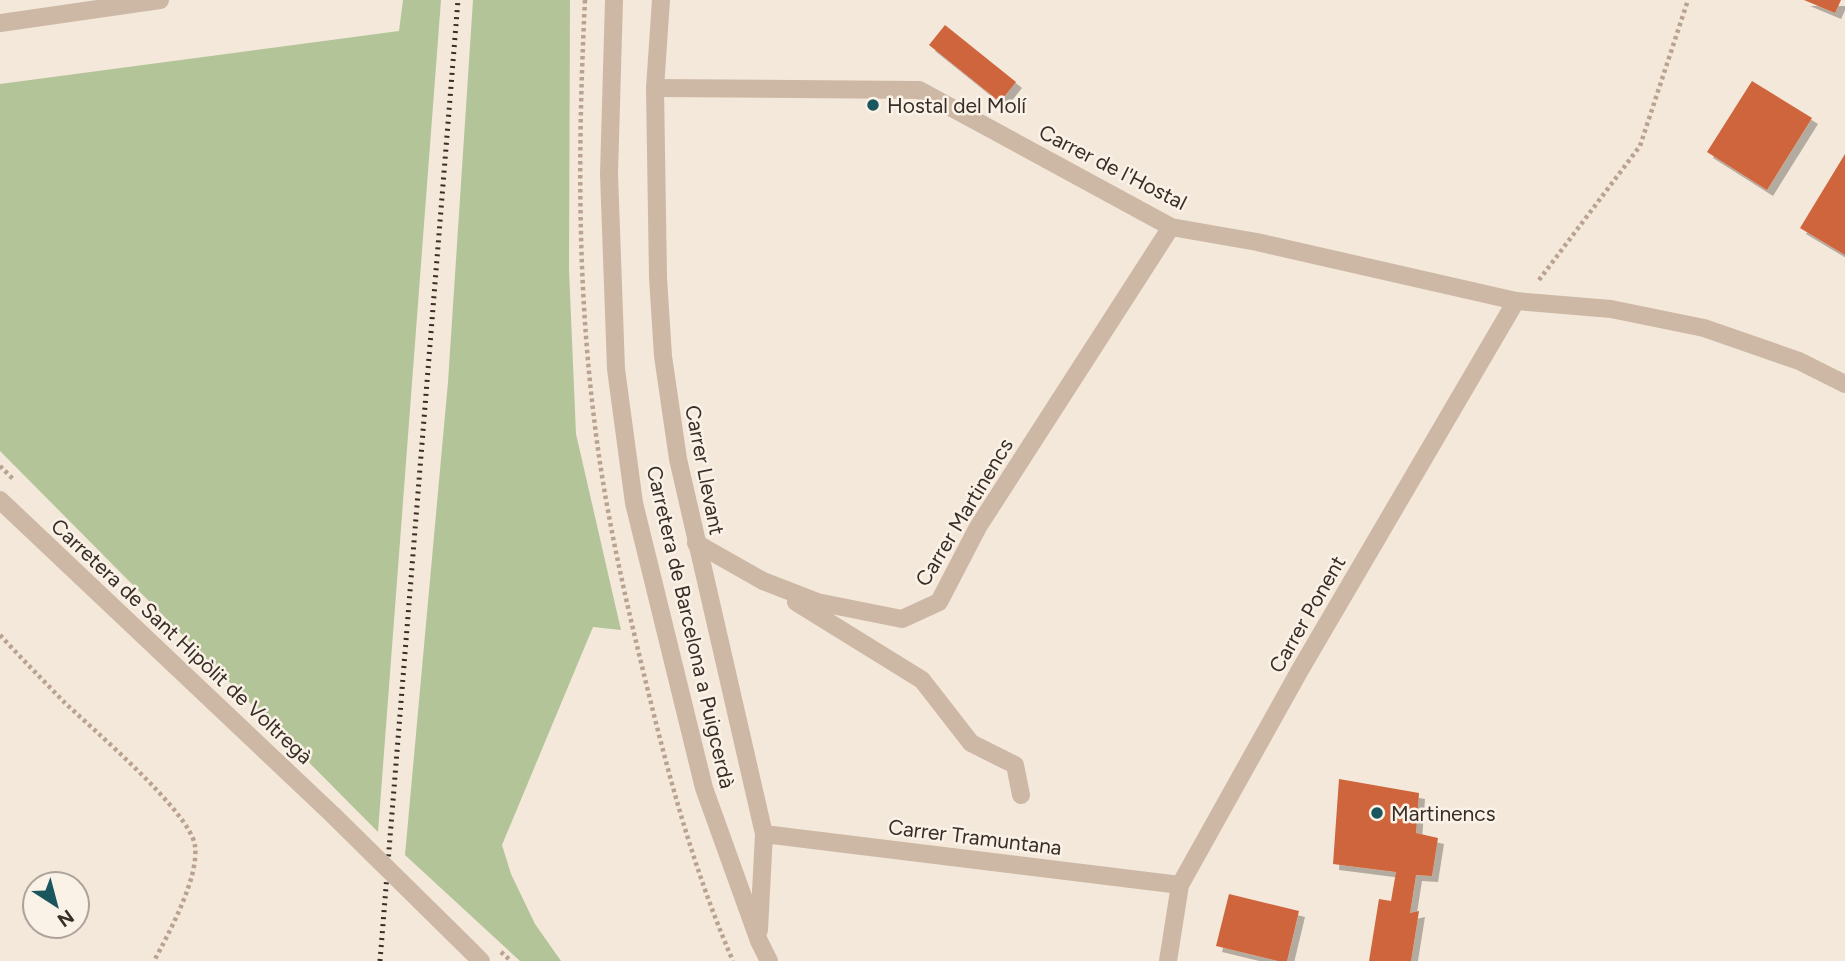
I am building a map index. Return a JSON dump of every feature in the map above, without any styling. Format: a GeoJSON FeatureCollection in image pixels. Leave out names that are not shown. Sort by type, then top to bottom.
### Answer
{"type":"FeatureCollection","features":[{"type":"Feature","properties":{"kind":"street"},"geometry":{"type":"LineString","coordinates":[[0,23],[160,0]]}},
{"type":"Feature","properties":{"kind":"street","name":"Carretera de Barcelona a Puigcerdà"},"geometry":{"type":"LineString","coordinates":[[614,0],[609,174],[616,369],[635,503],[704,788],[759,941],[769,961]]}},
{"type":"Feature","properties":{"kind":"street","name":"Carrer Llevant"},"geometry":{"type":"LineString","coordinates":[[662,0],[655,88],[658,278],[663,356],[678,459],[764,834],[759,941]]}},
{"type":"Feature","properties":{"kind":"street","name":"Carrer de l'Hostal"},"geometry":{"type":"LineString","coordinates":[[655,88],[919,90],[1171,227],[1257,242],[1516,301],[1611,309],[1704,328],[1798,361],[1845,384]]}},
{"type":"Feature","properties":{"kind":"street","name":"Carrer Martinencs"},"geometry":{"type":"LineString","coordinates":[[696,543],[763,582],[817,602],[902,619],[939,602],[978,527],[1171,227]]}},
{"type":"Feature","properties":{"kind":"street","name":"Carrer Ponent"},"geometry":{"type":"LineString","coordinates":[[1168,961],[1180,885],[1300,670],[1516,301]]}},
{"type":"Feature","properties":{"kind":"street","name":"Carretera de Sant Hipòlit de Voltregà"},"geometry":{"type":"LineString","coordinates":[[0,500],[332,815],[476,956]]}},
{"type":"Feature","properties":{"kind":"street"},"geometry":{"type":"LineString","coordinates":[[763,582],[922,680],[971,743],[1015,765],[1021,795]]}},
{"type":"Feature","properties":{"kind":"street","name":"Carrer Tramuntana"},"geometry":{"type":"LineString","coordinates":[[764,834],[1180,885]]}},
{"type":"Feature","properties":{"kind":"path"},"geometry":{"type":"LineString","coordinates":[[1538,281],[1640,146],[1688,0]]}},
{"type":"Feature","properties":{"kind":"path"},"geometry":{"type":"LineString","coordinates":[[0,635],[167,802],[191,834],[195,847],[186,892],[154,961]]}},
{"type":"Feature","properties":{"kind":"green space"},"geometry":{"type":"Polygon","coordinates":[[[403,0],[441,0],[378,832],[0,451],[0,84],[399,31],[403,0]]]}},
{"type":"Feature","properties":{"kind":"green space"},"geometry":{"type":"Polygon","coordinates":[[[473,0],[570,0],[569,270],[576,434],[621,630],[593,627],[502,845],[511,874],[535,924],[561,961],[520,961],[405,855],[448,382],[473,0]]]}},
{"type":"Feature","properties":{"kind":"building"},"geometry":{"type":"Polygon","coordinates":[[[1804,0],[1841,0],[1835,13],[1804,0]]]}},
{"type":"Feature","properties":{"kind":"building"},"geometry":{"type":"Polygon","coordinates":[[[945,25],[1016,82],[1000,102],[929,45],[945,25]]]}},
{"type":"Feature","properties":{"kind":"building"},"geometry":{"type":"Polygon","coordinates":[[[1752,81],[1812,118],[1767,190],[1707,152],[1752,81]]]}},
{"type":"Feature","properties":{"kind":"building"},"geometry":{"type":"Polygon","coordinates":[[[1845,154],[1845,255],[1800,228],[1845,154]]]}},
{"type":"Feature","properties":{"kind":"building","name":"Martinencs"},"geometry":{"type":"Polygon","coordinates":[[[1339,779],[1419,793],[1416,833],[1438,838],[1432,876],[1416,875],[1410,913],[1419,911],[1411,961],[1369,961],[1379,899],[1391,901],[1396,872],[1333,864],[1339,779]]]}},
{"type":"Feature","properties":{"kind":"building"},"geometry":{"type":"Polygon","coordinates":[[[1229,894],[1299,911],[1287,961],[1216,946],[1229,894]]]}},
{"type":"Feature","properties":{"kind":"railway"},"geometry":{"type":"LineString","coordinates":[[380,961],[458,0]]}},
{"type":"Feature","properties":{"kind":"place","name":"Hostal del Molí"},"geometry":{"type":"Point","coordinates":[873,105]}},
{"type":"Feature","properties":{"kind":"place","name":"Martinencs"},"geometry":{"type":"Point","coordinates":[1377,813]}}]}
